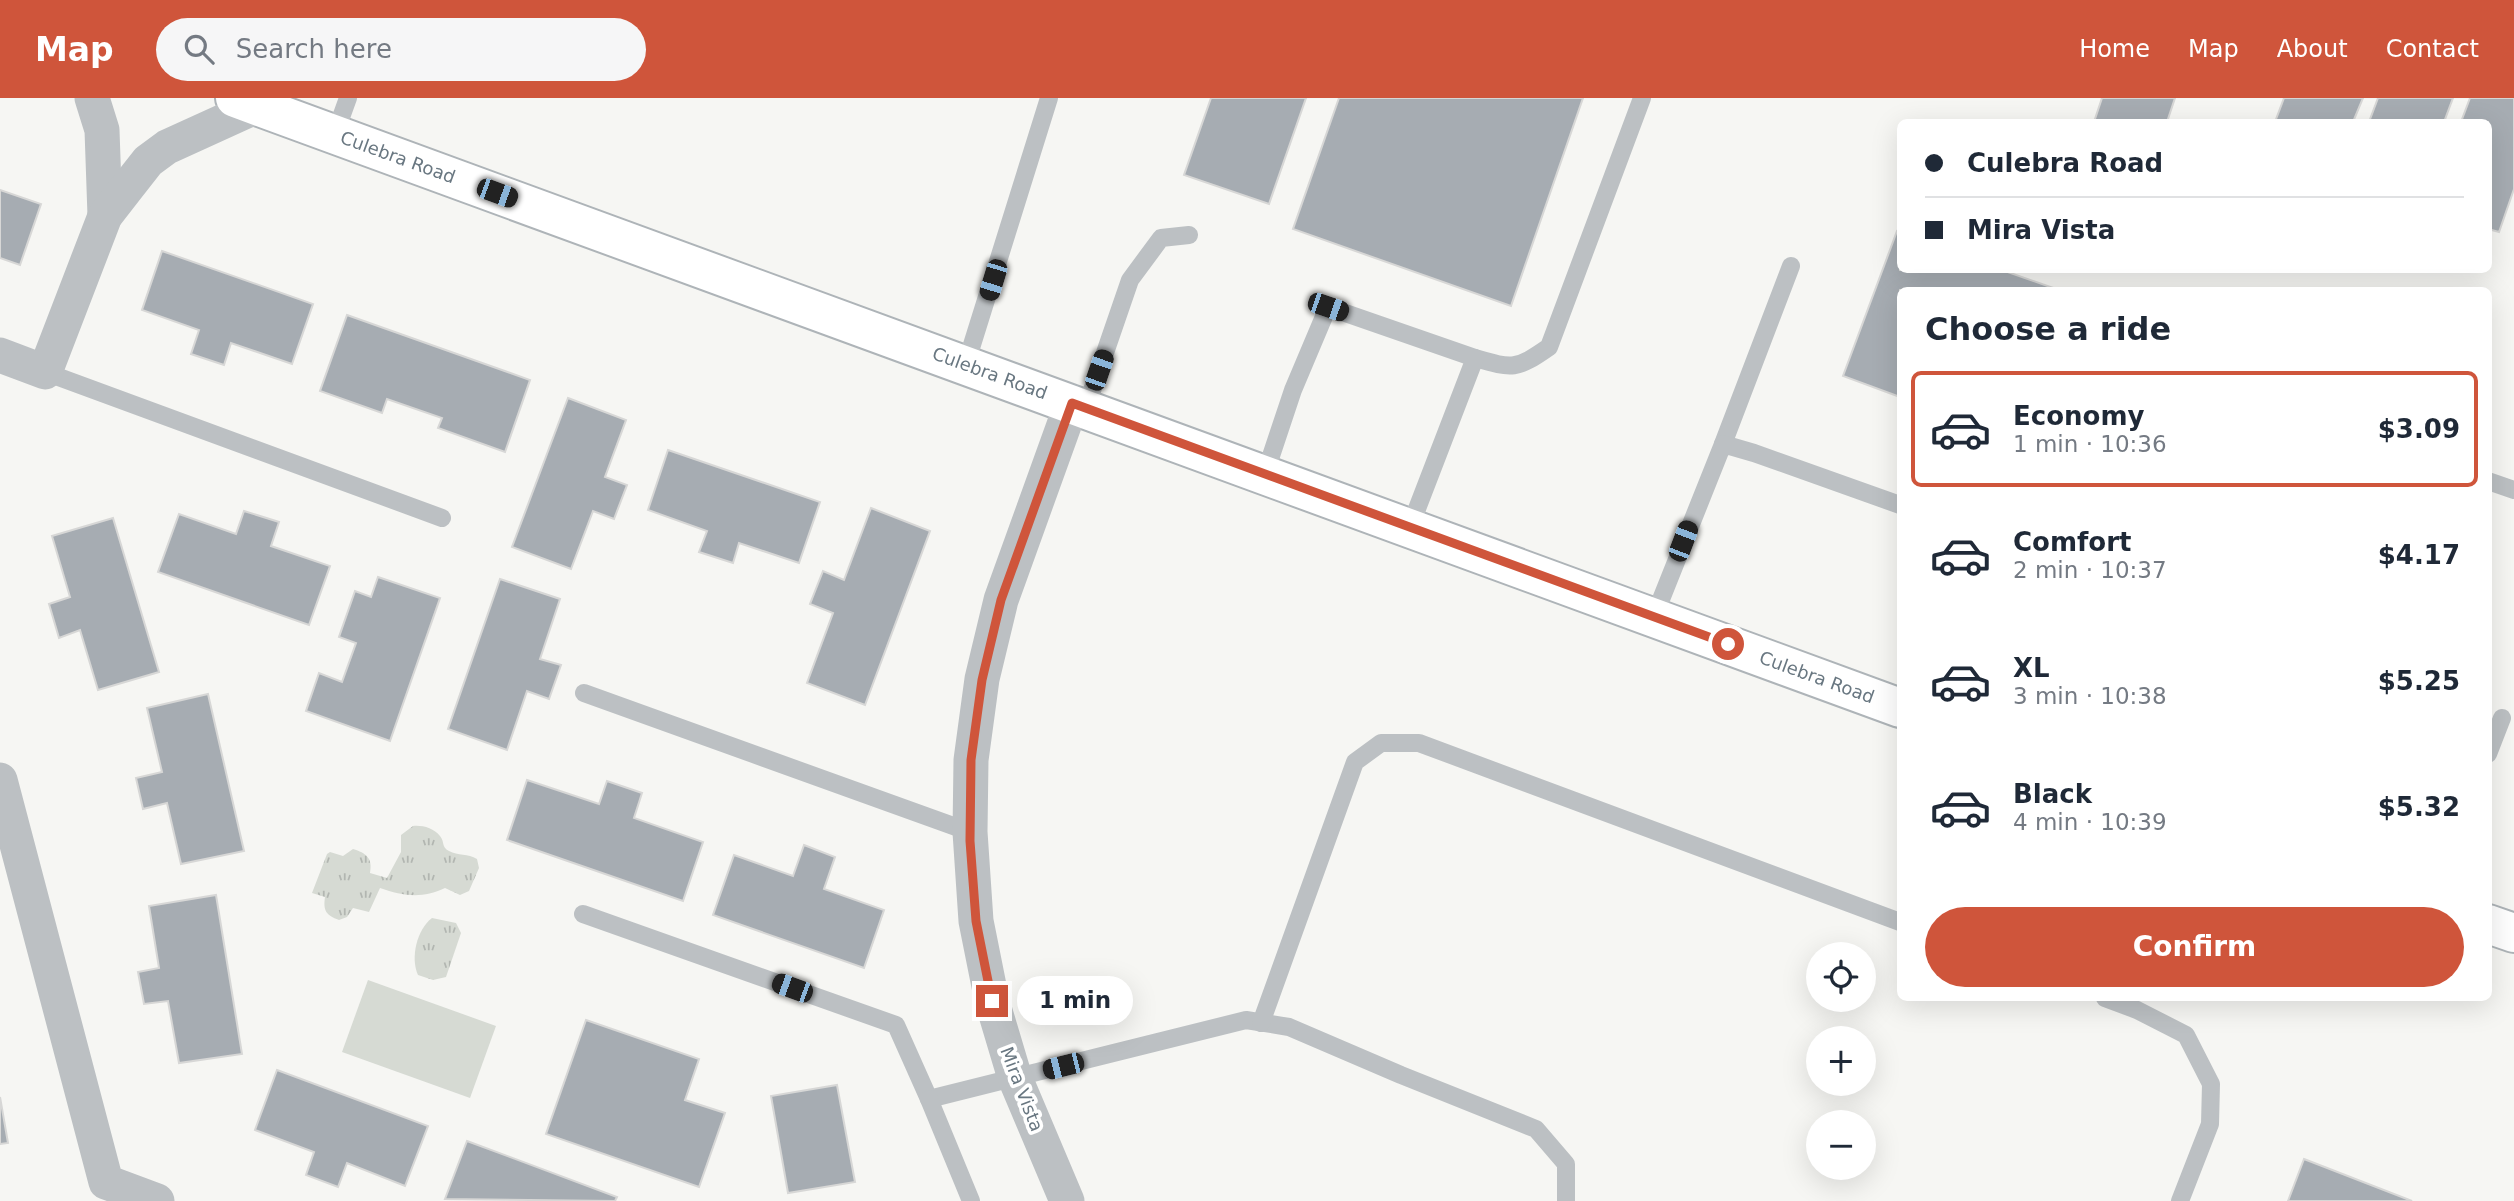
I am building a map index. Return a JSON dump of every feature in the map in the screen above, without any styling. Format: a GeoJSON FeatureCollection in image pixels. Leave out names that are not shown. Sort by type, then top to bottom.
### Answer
{"type":"FeatureCollection","features":[{"type":"Feature","properties":{"kind":"main road","name":"Culebra Road"},"geometry":{"type":"LineString","coordinates":[[246,102],[1897,707]]}},
{"type":"Feature","properties":{"kind":"main road"},"geometry":{"type":"LineString","coordinates":[[2492,925],[2514,933]]}},
{"type":"Feature","properties":{"kind":"street"},"geometry":{"type":"LineString","coordinates":[[92,98],[102,130],[105,216]]}},
{"type":"Feature","properties":{"kind":"street"},"geometry":{"type":"LineString","coordinates":[[0,355],[46,372],[105,216],[148,161],[167,147],[246,102]]}},
{"type":"Feature","properties":{"kind":"street","name":"Mira Vista"},"geometry":{"type":"LineString","coordinates":[[1067,1201],[1015,1078],[992,1001],[976,921],[970,832],[971,760],[985,666],[1001,600],[1079,405]]}},
{"type":"Feature","properties":{"kind":"street"},"geometry":{"type":"LineString","coordinates":[[0,780],[106,1182],[157,1201]]}},
{"type":"Feature","properties":{"kind":"lane"},"geometry":{"type":"LineString","coordinates":[[335,134],[348,98]]}},
{"type":"Feature","properties":{"kind":"lane"},"geometry":{"type":"LineString","coordinates":[[966,364],[1049,98]]}},
{"type":"Feature","properties":{"kind":"lane"},"geometry":{"type":"LineString","coordinates":[[1265,474],[1293,390],[1328,307],[1507,367],[1529,360],[1549,346],[1642,98]]}},
{"type":"Feature","properties":{"kind":"lane"},"geometry":{"type":"LineString","coordinates":[[1079,405],[1130,280],[1161,238],[1189,235]]}},
{"type":"Feature","properties":{"kind":"lane"},"geometry":{"type":"LineString","coordinates":[[1654,617],[1791,266]]}},
{"type":"Feature","properties":{"kind":"lane"},"geometry":{"type":"LineString","coordinates":[[1410,527],[1475,358]]}},
{"type":"Feature","properties":{"kind":"lane"},"geometry":{"type":"LineString","coordinates":[[46,372],[442,518]]}},
{"type":"Feature","properties":{"kind":"lane"},"geometry":{"type":"LineString","coordinates":[[1723,444],[1897,504]]}},
{"type":"Feature","properties":{"kind":"lane"},"geometry":{"type":"LineString","coordinates":[[2492,482],[2514,490]]}},
{"type":"Feature","properties":{"kind":"lane"},"geometry":{"type":"LineString","coordinates":[[584,693],[970,832]]}},
{"type":"Feature","properties":{"kind":"lane"},"geometry":{"type":"LineString","coordinates":[[2492,744],[2502,718]]}},
{"type":"Feature","properties":{"kind":"lane"},"geometry":{"type":"LineString","coordinates":[[1261,1023],[1355,762],[1381,743],[1419,743],[1897,921]]}},
{"type":"Feature","properties":{"kind":"lane"},"geometry":{"type":"LineString","coordinates":[[583,914],[896,1026],[971,1201]]}},
{"type":"Feature","properties":{"kind":"lane"},"geometry":{"type":"LineString","coordinates":[[2113,1001],[2186,1035],[2211,1084],[2210,1124],[2180,1201]]}},
{"type":"Feature","properties":{"kind":"lane"},"geometry":{"type":"LineString","coordinates":[[929,1099],[1246,1020],[1289,1027],[1536,1129],[1566,1164],[1566,1201]]}},
{"type":"Feature","properties":{"kind":"green space"},"geometry":{"type":"Polygon","coordinates":[[[413,826],[435,831],[449,851],[477,859],[479,868],[469,891],[460,895],[445,888],[428,894],[412,895],[380,888],[369,912],[353,908],[347,917],[339,920],[328,914],[325,897],[312,893],[327,854],[330,852],[343,856],[353,849],[358,851],[365,854],[369,860],[370,873],[387,878],[401,852],[401,835],[413,826]]]}},
{"type":"Feature","properties":{"kind":"green space"},"geometry":{"type":"Polygon","coordinates":[[[432,918],[456,923],[461,933],[446,977],[433,980],[418,975],[415,960],[419,936],[432,918]]]}},
{"type":"Feature","properties":{"kind":"green space"},"geometry":{"type":"Polygon","coordinates":[[[368,980],[496,1026],[470,1098],[342,1052],[368,980]]]}},
{"type":"Feature","properties":{"kind":"building"},"geometry":{"type":"Polygon","coordinates":[[[1211,98],[1306,98],[1269,204],[1184,175],[1211,98]]]}},
{"type":"Feature","properties":{"kind":"building"},"geometry":{"type":"Polygon","coordinates":[[[1339,98],[1583,98],[1511,306],[1293,229],[1339,98]]]}},
{"type":"Feature","properties":{"kind":"building"},"geometry":{"type":"Polygon","coordinates":[[[2102,98],[2175,98],[2168,119],[2095,119],[2102,98]]]}},
{"type":"Feature","properties":{"kind":"building"},"geometry":{"type":"Polygon","coordinates":[[[2284,98],[2363,98],[2354,119],[2276,119],[2284,98]]]}},
{"type":"Feature","properties":{"kind":"building"},"geometry":{"type":"Polygon","coordinates":[[[2378,98],[2453,98],[2445,119],[2370,119],[2378,98]]]}},
{"type":"Feature","properties":{"kind":"building"},"geometry":{"type":"Polygon","coordinates":[[[2470,98],[2514,98],[2514,189],[2499,232],[2492,230],[2492,119],[2462,119],[2470,98]]]}},
{"type":"Feature","properties":{"kind":"building"},"geometry":{"type":"Polygon","coordinates":[[[0,190],[41,204],[20,265],[0,258],[0,190]]]}},
{"type":"Feature","properties":{"kind":"building"},"geometry":{"type":"Polygon","coordinates":[[[1897,231],[1897,273],[2011,273],[2050,287],[1897,287],[1897,396],[1843,376],[1897,231]]]}},
{"type":"Feature","properties":{"kind":"building"},"geometry":{"type":"Polygon","coordinates":[[[162,251],[313,304],[292,364],[231,343],[224,365],[191,354],[199,330],[142,310],[162,251]]]}},
{"type":"Feature","properties":{"kind":"building"},"geometry":{"type":"Polygon","coordinates":[[[347,315],[530,380],[505,452],[438,428],[442,418],[387,399],[382,413],[320,391],[347,315]]]}},
{"type":"Feature","properties":{"kind":"building"},"geometry":{"type":"Polygon","coordinates":[[[568,398],[626,420],[605,477],[627,485],[614,519],[593,511],[571,569],[512,547],[568,398]]]}},
{"type":"Feature","properties":{"kind":"building"},"geometry":{"type":"Polygon","coordinates":[[[668,450],[820,502],[799,563],[739,543],[733,563],[699,552],[707,531],[648,510],[668,450]]]}},
{"type":"Feature","properties":{"kind":"building"},"geometry":{"type":"Polygon","coordinates":[[[871,508],[930,531],[865,705],[807,683],[833,613],[810,604],[823,571],[844,580],[871,508]]]}},
{"type":"Feature","properties":{"kind":"building"},"geometry":{"type":"Polygon","coordinates":[[[244,511],[279,522],[271,546],[330,566],[309,625],[158,572],[179,514],[236,534],[244,511]]]}},
{"type":"Feature","properties":{"kind":"building"},"geometry":{"type":"Polygon","coordinates":[[[113,518],[159,672],[98,690],[80,630],[59,638],[49,604],[70,597],[52,536],[113,518]]]}},
{"type":"Feature","properties":{"kind":"building"},"geometry":{"type":"Polygon","coordinates":[[[378,577],[440,598],[390,741],[306,711],[319,673],[342,682],[356,643],[339,637],[355,591],[371,597],[378,577]]]}},
{"type":"Feature","properties":{"kind":"building"},"geometry":{"type":"Polygon","coordinates":[[[500,579],[560,599],[540,659],[561,665],[549,699],[527,691],[507,750],[448,729],[500,579]]]}},
{"type":"Feature","properties":{"kind":"building"},"geometry":{"type":"Polygon","coordinates":[[[208,694],[244,851],[181,864],[167,803],[143,809],[136,778],[162,772],[147,708],[208,694]]]}},
{"type":"Feature","properties":{"kind":"building"},"geometry":{"type":"Polygon","coordinates":[[[527,780],[599,804],[607,781],[642,793],[634,818],[703,842],[683,901],[507,840],[527,780]]]}},
{"type":"Feature","properties":{"kind":"building"},"geometry":{"type":"Polygon","coordinates":[[[804,845],[835,857],[824,889],[884,910],[864,968],[713,915],[734,855],[793,876],[804,845]]]}},
{"type":"Feature","properties":{"kind":"building"},"geometry":{"type":"Polygon","coordinates":[[[216,895],[242,1054],[179,1063],[168,1001],[144,1004],[138,972],[159,968],[149,906],[216,895]]]}},
{"type":"Feature","properties":{"kind":"building"},"geometry":{"type":"Polygon","coordinates":[[[586,1020],[699,1059],[685,1100],[725,1113],[699,1187],[546,1134],[586,1020]]]}},
{"type":"Feature","properties":{"kind":"building"},"geometry":{"type":"Polygon","coordinates":[[[277,1070],[428,1126],[405,1186],[347,1163],[338,1187],[306,1175],[314,1152],[255,1130],[277,1070]]]}},
{"type":"Feature","properties":{"kind":"building"},"geometry":{"type":"Polygon","coordinates":[[[837,1085],[855,1182],[788,1193],[771,1096],[837,1085]]]}},
{"type":"Feature","properties":{"kind":"building"},"geometry":{"type":"Polygon","coordinates":[[[0,1097],[8,1143],[0,1144],[0,1097]]]}},
{"type":"Feature","properties":{"kind":"building"},"geometry":{"type":"Polygon","coordinates":[[[467,1141],[617,1197],[615,1201],[445,1199],[467,1141]]]}},
{"type":"Feature","properties":{"kind":"building"},"geometry":{"type":"Polygon","coordinates":[[[2304,1159],[2412,1201],[2288,1201],[2304,1159]]]}},
{"type":"Feature","properties":{"kind":"route"},"geometry":{"type":"LineString","coordinates":[[992,1001],[976,921],[970,841],[971,760],[982,680],[1001,600],[1072,403],[1728,644]]}}]}
